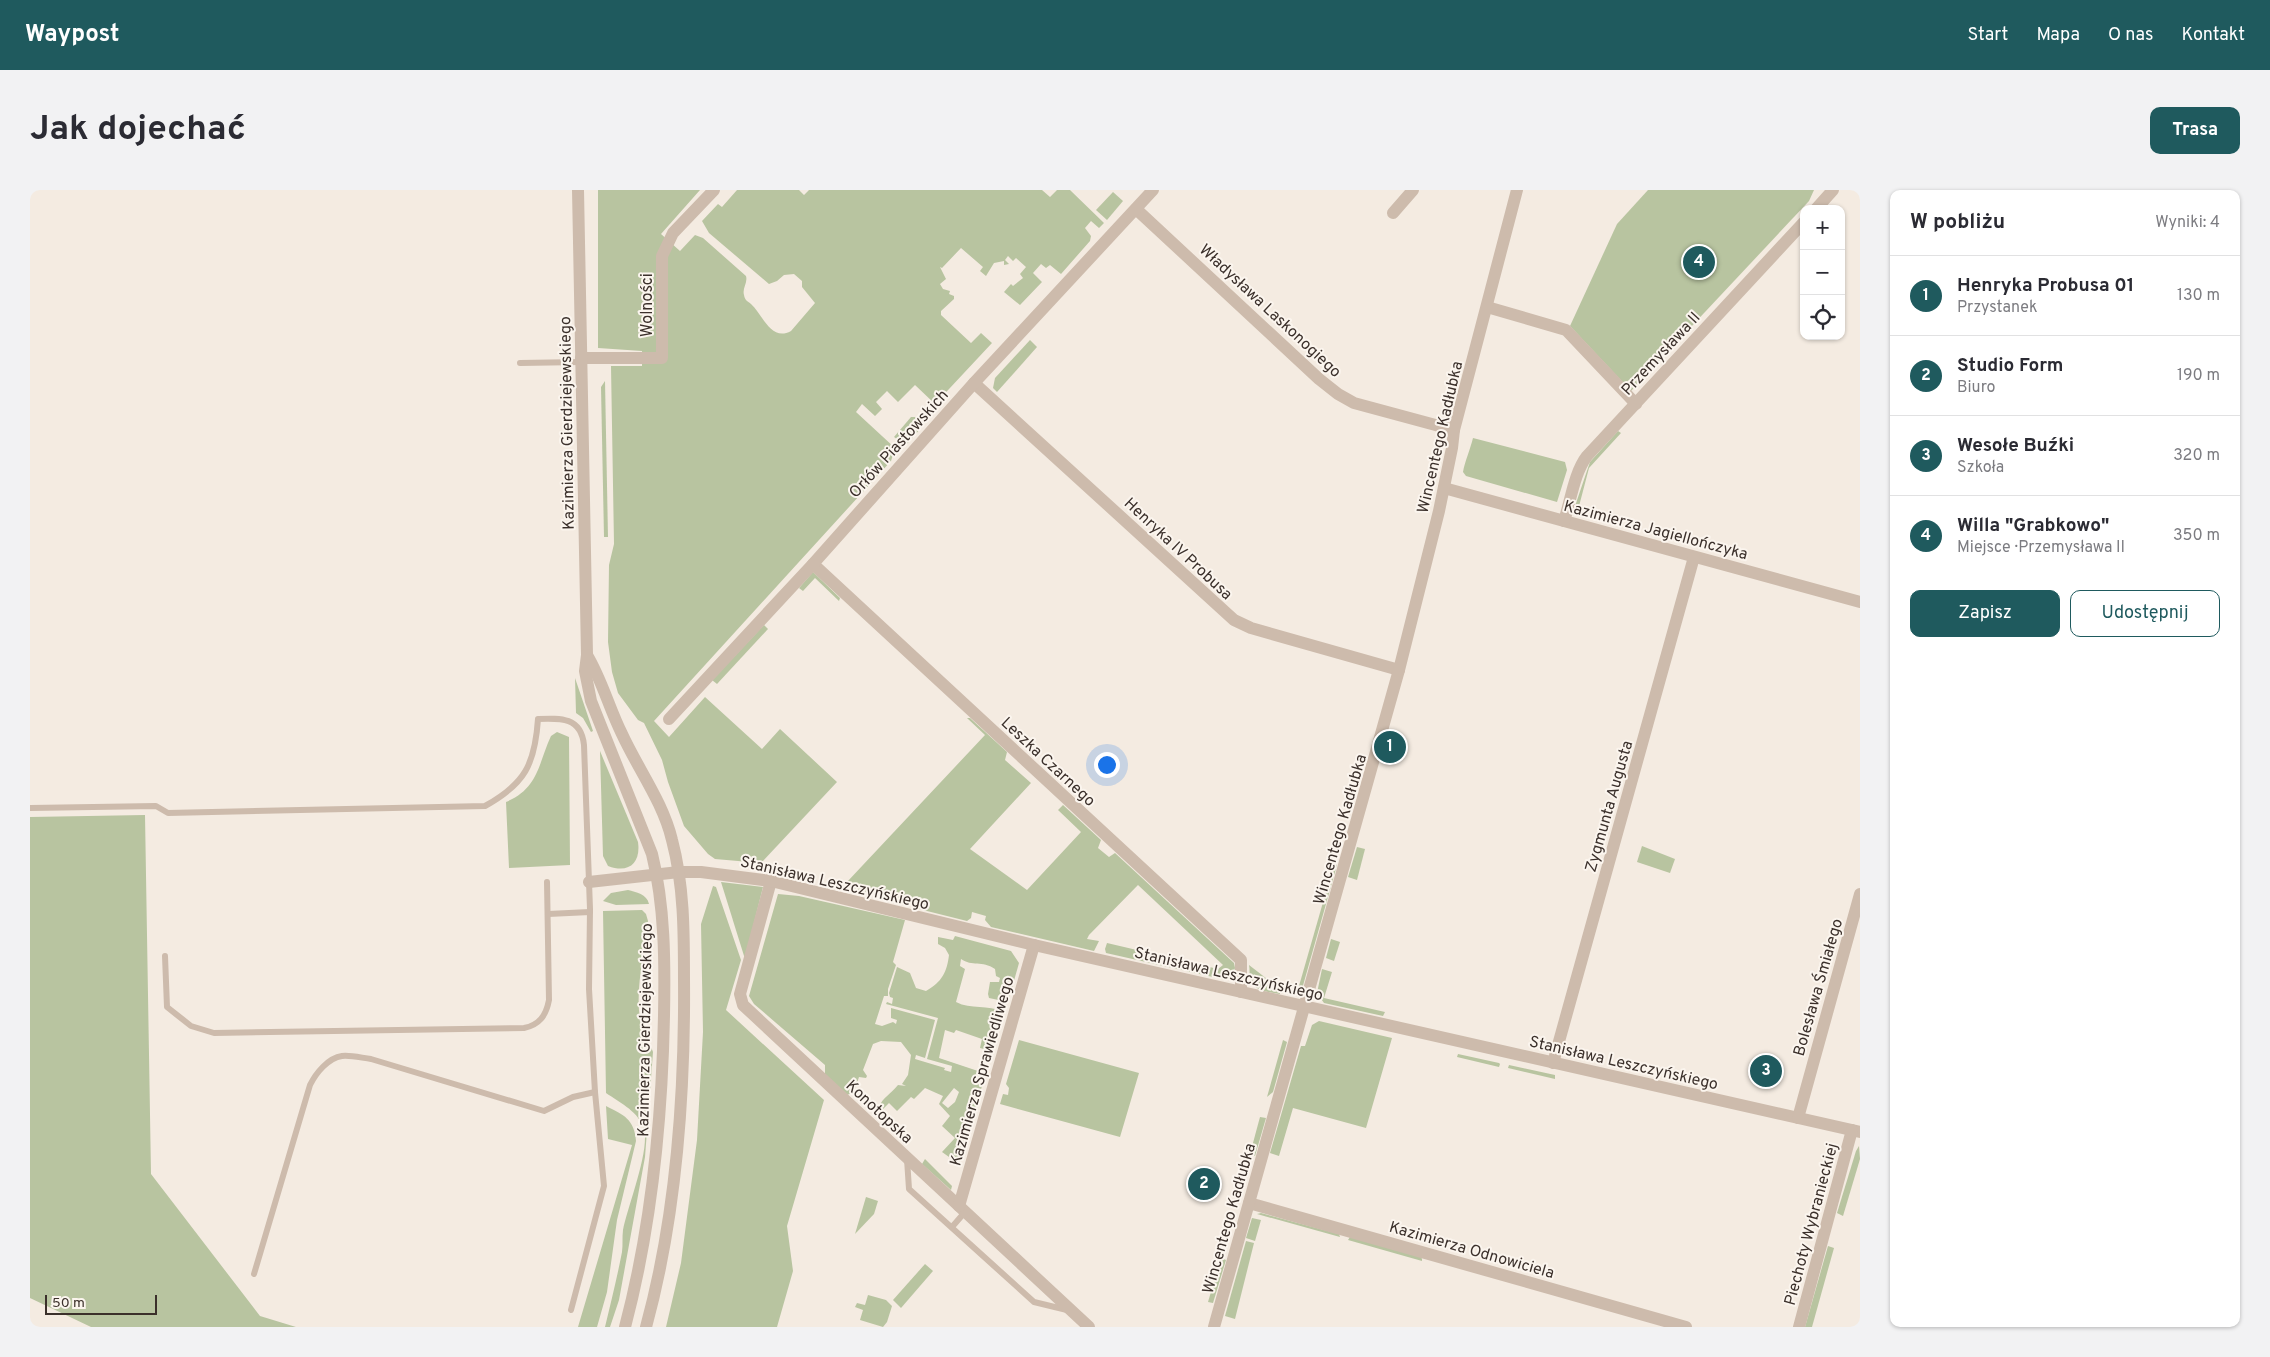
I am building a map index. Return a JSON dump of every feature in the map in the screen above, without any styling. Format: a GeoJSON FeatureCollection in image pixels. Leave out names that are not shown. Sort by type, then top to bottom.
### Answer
{"type":"FeatureCollection","features":[{"type":"Feature","properties":{"kind":"street","name":"Kazimierza Gierdziejewskiego"},"geometry":{"type":"LineString","coordinates":[[578,190],[587,655],[585,671],[588,692],[646,835],[657,875],[662,908],[664,993],[660,1130],[647,1229],[625,1327]]}},
{"type":"Feature","properties":{"kind":"street","name":"Wolności"},"geometry":{"type":"LineString","coordinates":[[581,360],[662,358],[662,256],[673,234],[714,190]]}},
{"type":"Feature","properties":{"kind":"street","name":"Orłów Piastowskich"},"geometry":{"type":"LineString","coordinates":[[669,719],[812,564],[974,383],[1153,190]]}},
{"type":"Feature","properties":{"kind":"street"},"geometry":{"type":"LineString","coordinates":[[1392,213],[1413,190]]}},
{"type":"Feature","properties":{"kind":"street","name":"Wincentego Kadłubka"},"geometry":{"type":"LineString","coordinates":[[1214,1327],[1399,670],[1444,488],[1454,430],[1516,190]]}},
{"type":"Feature","properties":{"kind":"street"},"geometry":{"type":"LineString","coordinates":[[1820,205],[1833,190]]}},
{"type":"Feature","properties":{"kind":"street","name":"Władysława Laskonogiego"},"geometry":{"type":"LineString","coordinates":[[1136,209],[1319,379],[1338,394],[1370,408],[1454,430]]}},
{"type":"Feature","properties":{"kind":"street","name":"Przemysława II"},"geometry":{"type":"LineString","coordinates":[[1564,521],[1582,463],[1800,226]]}},
{"type":"Feature","properties":{"kind":"street"},"geometry":{"type":"LineString","coordinates":[[1487,307],[1566,330],[1636,404]]}},
{"type":"Feature","properties":{"kind":"street","name":"Henryka IV Probusa"},"geometry":{"type":"LineString","coordinates":[[974,383],[1234,620],[1251,628],[1399,670]]}},
{"type":"Feature","properties":{"kind":"street","name":"Kazimierza Jagiellończyka"},"geometry":{"type":"LineString","coordinates":[[1444,488],[1860,602]]}},
{"type":"Feature","properties":{"kind":"street","name":"Zygmunta Augusta"},"geometry":{"type":"LineString","coordinates":[[1553,1063],[1694,557]]}},
{"type":"Feature","properties":{"kind":"street","name":"Leszka Czarnego"},"geometry":{"type":"LineString","coordinates":[[812,564],[1241,960],[1241,992]]}},
{"type":"Feature","properties":{"kind":"street","name":"Kazimierza Gierdziejewskiego"},"geometry":{"type":"LineString","coordinates":[[587,655],[596,670],[604,696],[622,736],[664,816],[672,838],[679,872],[682,907],[684,1017],[680,1111],[666,1234],[646,1327]]}},
{"type":"Feature","properties":{"kind":"street","name":"Stanisława Leszczyńskiego"},"geometry":{"type":"LineString","coordinates":[[589,882],[679,872],[729,875],[771,882],[1034,945],[1856,1131]]}},
{"type":"Feature","properties":{"kind":"street","name":"Konotopska"},"geometry":{"type":"LineString","coordinates":[[771,882],[740,994],[740,1001],[747,1010],[1089,1327]]}},
{"type":"Feature","properties":{"kind":"street","name":"Bolesława Śmiałego"},"geometry":{"type":"LineString","coordinates":[[1798,1118],[1860,894]]}},
{"type":"Feature","properties":{"kind":"street","name":"Kazimierza Sprawiedliwego"},"geometry":{"type":"LineString","coordinates":[[962,1209],[1034,945]]}},
{"type":"Feature","properties":{"kind":"street","name":"Piechoty Wybranieckiej"},"geometry":{"type":"LineString","coordinates":[[1799,1327],[1856,1131]]}},
{"type":"Feature","properties":{"kind":"street","name":"Kazimierza Odnowiciela"},"geometry":{"type":"LineString","coordinates":[[1249,1203],[1686,1327]]}},
{"type":"Feature","properties":{"kind":"lane"},"geometry":{"type":"LineString","coordinates":[[520,363],[581,360]]}},
{"type":"Feature","properties":{"kind":"lane"},"geometry":{"type":"LineString","coordinates":[[30,808],[156,806],[168,813],[485,806],[508,793],[529,767],[537,742],[538,719],[564,719],[578,727],[583,735],[590,912],[589,989],[595,1092],[604,1186],[571,1310]]}},
{"type":"Feature","properties":{"kind":"lane"},"geometry":{"type":"LineString","coordinates":[[165,956],[167,1007],[191,1026],[214,1033],[524,1028],[534,1026],[548,1010],[547,882]]}},
{"type":"Feature","properties":{"kind":"lane"},"geometry":{"type":"LineString","coordinates":[[548,914],[590,912]]}},
{"type":"Feature","properties":{"kind":"lane"},"geometry":{"type":"LineString","coordinates":[[254,1274],[310,1085],[326,1064],[342,1056],[371,1060],[544,1111],[573,1097],[595,1092]]}},
{"type":"Feature","properties":{"kind":"lane"},"geometry":{"type":"LineString","coordinates":[[907,1158],[909,1189],[1034,1302],[1071,1311]]}},
{"type":"Feature","properties":{"kind":"lane"},"geometry":{"type":"LineString","coordinates":[[921,1212],[927,1205]]}},
{"type":"Feature","properties":{"kind":"lane"},"geometry":{"type":"LineString","coordinates":[[952,1227],[962,1209]]}},
{"type":"Feature","properties":{"kind":"lane"},"geometry":{"type":"LineString","coordinates":[[982,1268],[988,1261]]}},
{"type":"Feature","properties":{"kind":"green space"},"geometry":{"type":"Polygon","coordinates":[[[598,190],[700,190],[661,234],[680,251],[695,235],[703,238],[746,276],[744,297],[768,326],[778,333],[791,331],[815,303],[802,287],[802,281],[794,274],[784,275],[777,281],[769,284],[709,233],[702,221],[718,204],[722,207],[737,190],[799,190],[804,195],[809,190],[1042,190],[1050,197],[1057,190],[1070,190],[1104,223],[1099,228],[1091,221],[1085,228],[1091,236],[1090,241],[1061,274],[1050,265],[1046,268],[1041,264],[1033,273],[1042,282],[1020,305],[1004,292],[1011,284],[1013,286],[1023,278],[1020,274],[1026,267],[1016,258],[1013,261],[1008,256],[1005,260],[1009,264],[1004,265],[1004,261],[994,263],[986,276],[980,271],[983,267],[961,248],[942,268],[940,267],[946,279],[940,284],[943,289],[950,291],[949,294],[954,296],[954,299],[941,311],[941,315],[971,343],[981,333],[992,343],[935,404],[915,385],[898,402],[887,391],[876,402],[882,409],[875,416],[862,404],[856,412],[895,448],[891,461],[654,721],[669,737],[705,697],[762,749],[780,729],[837,782],[761,863],[715,859],[708,854],[684,826],[662,760],[644,723],[638,720],[618,693],[612,672],[608,642],[609,565],[614,544],[611,366],[642,366],[642,351],[598,348],[598,190]]]}},
{"type":"Feature","properties":{"kind":"green space"},"geometry":{"type":"Polygon","coordinates":[[[1648,190],[1814,190],[1809,201],[1805,205],[1800,205],[1800,211],[1631,391],[1570,326],[1617,224],[1648,190]]]}},
{"type":"Feature","properties":{"kind":"green space"},"geometry":{"type":"Polygon","coordinates":[[[1113,192],[1123,201],[1107,220],[1096,210],[1113,192]]]}},
{"type":"Feature","properties":{"kind":"green space"},"geometry":{"type":"Polygon","coordinates":[[[1030,340],[1037,347],[997,392],[993,388],[995,378],[1030,340]]]}},
{"type":"Feature","properties":{"kind":"green space"},"geometry":{"type":"Polygon","coordinates":[[[605,381],[608,537],[604,537],[601,387],[605,381]]]}},
{"type":"Feature","properties":{"kind":"green space"},"geometry":{"type":"Polygon","coordinates":[[[911,417],[915,417],[922,425],[906,445],[894,437],[911,417]]]}},
{"type":"Feature","properties":{"kind":"green space"},"geometry":{"type":"Polygon","coordinates":[[[1618,431],[1621,433],[1589,468],[1578,510],[1574,509],[1590,462],[1618,431]]]}},
{"type":"Feature","properties":{"kind":"green space"},"geometry":{"type":"Polygon","coordinates":[[[1473,438],[1565,462],[1567,470],[1557,502],[1466,476],[1463,472],[1473,438]]]}},
{"type":"Feature","properties":{"kind":"green space"},"geometry":{"type":"Polygon","coordinates":[[[813,572],[840,598],[839,601],[815,578],[803,591],[799,588],[813,572]]]}},
{"type":"Feature","properties":{"kind":"green space"},"geometry":{"type":"Polygon","coordinates":[[[764,625],[768,629],[717,684],[712,680],[764,625]]]}},
{"type":"Feature","properties":{"kind":"green space"},"geometry":{"type":"Polygon","coordinates":[[[575,678],[593,731],[591,732],[583,718],[576,713],[575,678]]]}},
{"type":"Feature","properties":{"kind":"green space"},"geometry":{"type":"Polygon","coordinates":[[[967,718],[970,718],[1007,752],[1005,760],[1031,783],[970,849],[1027,890],[1081,832],[1058,810],[1063,805],[1101,840],[1098,848],[1109,857],[1115,853],[1234,963],[1233,975],[1226,980],[1106,953],[1107,943],[1218,969],[1223,965],[1138,885],[1089,935],[1087,939],[1099,941],[1094,951],[991,927],[985,920],[986,916],[972,912],[971,918],[967,921],[919,909],[920,904],[846,887],[847,884],[921,901],[847,882],[985,735],[967,718]]]}},
{"type":"Feature","properties":{"kind":"green space"},"geometry":{"type":"Polygon","coordinates":[[[557,732],[569,737],[570,865],[509,868],[506,802],[525,790],[531,782],[551,736],[557,732]]]}},
{"type":"Feature","properties":{"kind":"green space"},"geometry":{"type":"Polygon","coordinates":[[[600,751],[638,842],[638,856],[632,865],[622,869],[608,866],[603,856],[600,751]]]}},
{"type":"Feature","properties":{"kind":"green space"},"geometry":{"type":"Polygon","coordinates":[[[145,815],[151,1174],[260,1316],[296,1327],[91,1327],[30,1298],[30,817],[145,815]]]}},
{"type":"Feature","properties":{"kind":"green space"},"geometry":{"type":"Polygon","coordinates":[[[1642,846],[1675,859],[1670,873],[1637,862],[1642,846]]]}},
{"type":"Feature","properties":{"kind":"green space"},"geometry":{"type":"Polygon","coordinates":[[[1357,847],[1365,849],[1357,880],[1348,877],[1357,847]]]}},
{"type":"Feature","properties":{"kind":"green space"},"geometry":{"type":"Polygon","coordinates":[[[1334,864],[1337,865],[1302,989],[1299,986],[1334,864]]]}},
{"type":"Feature","properties":{"kind":"green space"},"geometry":{"type":"Polygon","coordinates":[[[721,882],[763,887],[745,959],[721,882]]]}},
{"type":"Feature","properties":{"kind":"green space"},"geometry":{"type":"Polygon","coordinates":[[[713,886],[716,887],[741,960],[726,1010],[824,1100],[787,1226],[793,1271],[777,1327],[666,1327],[681,1263],[697,1140],[703,1032],[701,924],[713,886]]]}},
{"type":"Feature","properties":{"kind":"green space"},"geometry":{"type":"Polygon","coordinates":[[[628,890],[644,896],[649,904],[616,905],[603,901],[611,893],[628,890]]]}},
{"type":"Feature","properties":{"kind":"green space"},"geometry":{"type":"Polygon","coordinates":[[[778,894],[799,896],[905,920],[893,962],[896,965],[888,989],[888,996],[884,996],[875,1024],[882,1026],[893,1022],[896,1024],[897,1020],[891,1018],[891,1008],[935,1020],[925,1058],[916,1055],[915,1059],[945,1068],[944,1070],[951,1072],[952,1066],[927,1059],[938,1018],[886,1004],[887,1002],[892,1004],[893,998],[890,997],[889,993],[897,967],[910,973],[916,988],[926,991],[943,976],[948,961],[949,955],[945,948],[938,944],[938,937],[953,940],[955,936],[1011,951],[1019,963],[1008,1002],[989,998],[990,982],[999,982],[1000,978],[996,976],[995,969],[986,965],[969,963],[961,959],[960,966],[965,969],[956,1002],[1003,1012],[992,1051],[980,1048],[982,1039],[956,1030],[954,1033],[945,1030],[939,1058],[981,1072],[983,1068],[987,1069],[959,1164],[942,1152],[955,1138],[942,1126],[950,1116],[939,1104],[943,1096],[925,1088],[914,1099],[911,1097],[897,1111],[889,1103],[882,1110],[879,1107],[898,1085],[906,1086],[902,1084],[908,1075],[911,1055],[901,1042],[881,1041],[873,1044],[863,1070],[867,1076],[866,1078],[859,1077],[854,1092],[847,1095],[825,1076],[825,1065],[754,1004],[749,996],[778,894]],[[954,1088],[942,1103],[948,1108],[955,1102],[959,1092],[954,1088]]]}},
{"type":"Feature","properties":{"kind":"green space"},"geometry":{"type":"Polygon","coordinates":[[[642,910],[646,914],[648,921],[640,982],[639,1007],[641,1022],[653,1052],[645,1157],[619,1300],[610,1327],[605,1327],[622,1252],[623,1230],[642,1161],[645,1135],[643,1126],[636,1115],[606,1093],[603,911],[642,910]]]}},
{"type":"Feature","properties":{"kind":"green space"},"geometry":{"type":"Polygon","coordinates":[[[1331,939],[1340,942],[1334,961],[1326,958],[1331,939]]]}},
{"type":"Feature","properties":{"kind":"green space"},"geometry":{"type":"Polygon","coordinates":[[[1249,965],[1280,989],[1280,994],[1257,988],[1251,982],[1249,965]]]}},
{"type":"Feature","properties":{"kind":"green space"},"geometry":{"type":"Polygon","coordinates":[[[1322,969],[1332,972],[1324,998],[1385,1012],[1383,1016],[1324,1003],[1317,993],[1322,969]]]}},
{"type":"Feature","properties":{"kind":"green space"},"geometry":{"type":"Polygon","coordinates":[[[1319,1021],[1392,1038],[1366,1128],[1293,1108],[1279,1156],[1270,1153],[1301,1046],[1305,1046],[1312,1025],[1319,1021]]]}},
{"type":"Feature","properties":{"kind":"green space"},"geometry":{"type":"Polygon","coordinates":[[[1019,1040],[1139,1073],[1120,1137],[1000,1104],[1003,1094],[1008,1095],[1009,1088],[1006,1084],[1019,1040]]]}},
{"type":"Feature","properties":{"kind":"green space"},"geometry":{"type":"Polygon","coordinates":[[[1283,1040],[1287,1042],[1273,1092],[1267,1097],[1283,1040]]]}},
{"type":"Feature","properties":{"kind":"green space"},"geometry":{"type":"Polygon","coordinates":[[[1458,1054],[1500,1064],[1499,1067],[1457,1057],[1458,1054]]]}},
{"type":"Feature","properties":{"kind":"green space"},"geometry":{"type":"Polygon","coordinates":[[[1509,1065],[1555,1075],[1555,1079],[1508,1068],[1509,1065]]]}},
{"type":"Feature","properties":{"kind":"green space"},"geometry":{"type":"Polygon","coordinates":[[[606,1106],[627,1119],[633,1128],[636,1141],[617,1220],[607,1292],[597,1327],[578,1327],[632,1145],[608,1139],[606,1106]]]}},
{"type":"Feature","properties":{"kind":"green space"},"geometry":{"type":"Polygon","coordinates":[[[1260,1117],[1266,1118],[1255,1156],[1250,1154],[1260,1117]]]}},
{"type":"Feature","properties":{"kind":"green space"},"geometry":{"type":"Polygon","coordinates":[[[1859,1146],[1860,1159],[1843,1216],[1837,1213],[1859,1146]]]}},
{"type":"Feature","properties":{"kind":"green space"},"geometry":{"type":"Polygon","coordinates":[[[925,1159],[952,1186],[951,1190],[922,1164],[925,1159]]]}},
{"type":"Feature","properties":{"kind":"green space"},"geometry":{"type":"Polygon","coordinates":[[[866,1197],[878,1201],[874,1214],[855,1234],[866,1197]]]}},
{"type":"Feature","properties":{"kind":"green space"},"geometry":{"type":"Polygon","coordinates":[[[1261,1213],[1339,1234],[1340,1237],[1257,1214],[1261,1213]]]}},
{"type":"Feature","properties":{"kind":"green space"},"geometry":{"type":"Polygon","coordinates":[[[1252,1218],[1261,1220],[1255,1241],[1246,1238],[1252,1218]]]}},
{"type":"Feature","properties":{"kind":"green space"},"geometry":{"type":"Polygon","coordinates":[[[1350,1237],[1421,1257],[1422,1261],[1348,1240],[1350,1237]]]}},
{"type":"Feature","properties":{"kind":"green space"},"geometry":{"type":"Polygon","coordinates":[[[1246,1241],[1254,1243],[1235,1319],[1225,1316],[1246,1241]]]}},
{"type":"Feature","properties":{"kind":"green space"},"geometry":{"type":"Polygon","coordinates":[[[1828,1246],[1834,1248],[1812,1327],[1805,1327],[1828,1246]]]}},
{"type":"Feature","properties":{"kind":"green space"},"geometry":{"type":"Polygon","coordinates":[[[1221,1258],[1226,1260],[1213,1303],[1208,1302],[1221,1258]]]}},
{"type":"Feature","properties":{"kind":"green space"},"geometry":{"type":"Polygon","coordinates":[[[925,1264],[933,1271],[901,1308],[893,1300],[925,1264]]]}},
{"type":"Feature","properties":{"kind":"green space"},"geometry":{"type":"Polygon","coordinates":[[[868,1295],[886,1300],[892,1306],[887,1322],[883,1327],[860,1320],[863,1310],[855,1307],[857,1303],[865,1305],[868,1295]]]}},
{"type":"Feature","properties":{"kind":"place","name":"Willa \"Grabkowo\""},"geometry":{"type":"Point","coordinates":[1699,262]}},
{"type":"Feature","properties":{"kind":"place","name":"Henryka Probusa 01"},"geometry":{"type":"Point","coordinates":[1390,747]}},
{"type":"Feature","properties":{"kind":"place","name":"Wesołe Buźki"},"geometry":{"type":"Point","coordinates":[1766,1071]}},
{"type":"Feature","properties":{"kind":"place","name":"Studio Form"},"geometry":{"type":"Point","coordinates":[1204,1184]}}]}
